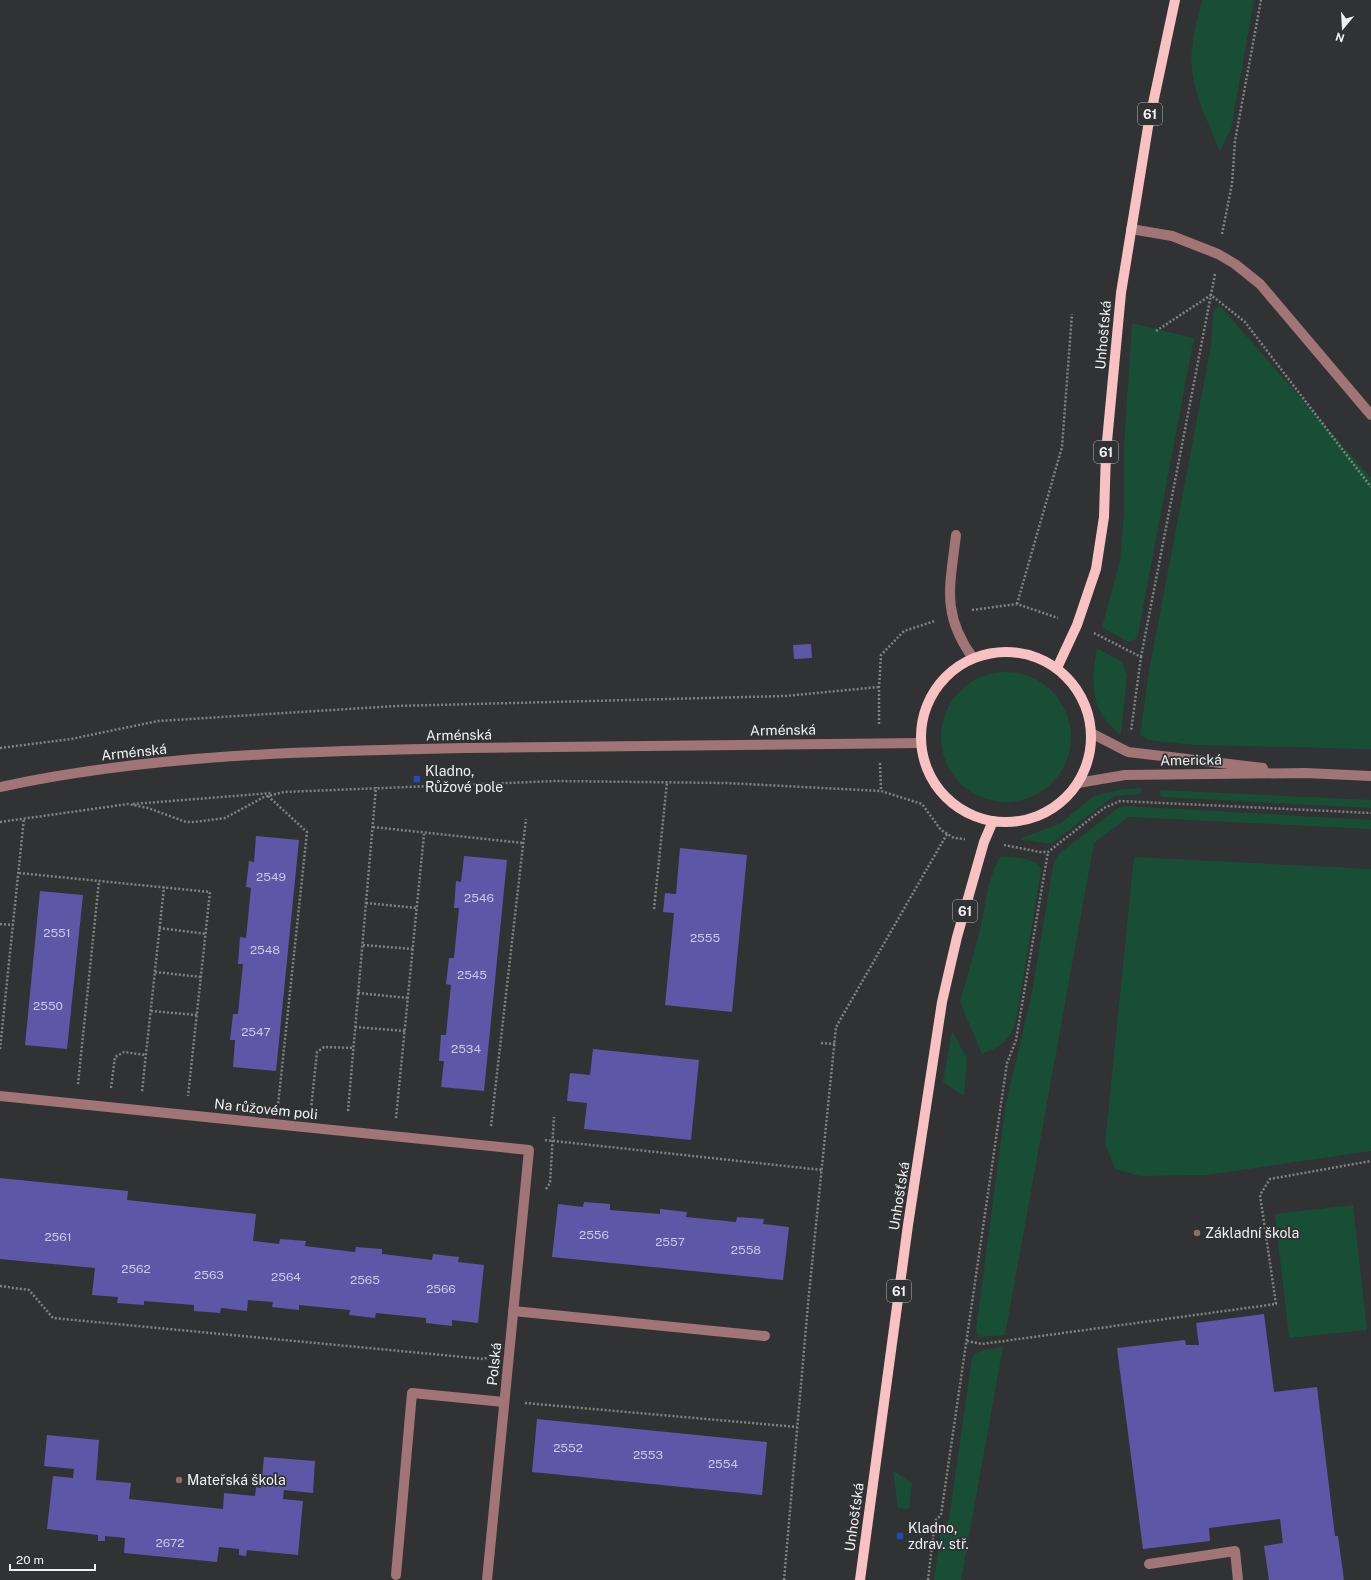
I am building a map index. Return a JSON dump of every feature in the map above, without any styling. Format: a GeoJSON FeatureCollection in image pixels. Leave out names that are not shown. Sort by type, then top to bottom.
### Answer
{"type":"FeatureCollection","features":[{"type":"Feature","properties":{"kind":"main road","name":"Unhošťská"},"geometry":{"type":"LineString","coordinates":[[1057,668],[1078,625],[1096,569],[1104,517],[1106,452],[1120,293],[1148,127],[1175,0]]}},
{"type":"Feature","properties":{"kind":"main road"},"geometry":{"type":"LineString","coordinates":[[1013,652],[1025,654],[1042,659],[1057,668],[1071,681],[1082,697],[1088,714],[1091,733],[1091,750],[1086,767],[1078,783],[1066,798],[1050,810],[1032,818],[1012,822],[993,821],[974,816],[958,807],[943,795],[932,779],[924,762],[921,743],[921,725],[925,708],[933,692],[944,678],[957,666],[973,658],[990,653],[1013,652]]}},
{"type":"Feature","properties":{"kind":"main road","name":"Unhošťská"},"geometry":{"type":"LineString","coordinates":[[860,1580],[908,1225],[942,1002],[957,936],[984,842],[993,821]]}},
{"type":"Feature","properties":{"kind":"street"},"geometry":{"type":"LineString","coordinates":[[1131,229],[1172,236],[1218,254],[1235,264],[1260,284],[1371,415]]}},
{"type":"Feature","properties":{"kind":"street"},"geometry":{"type":"LineString","coordinates":[[956,535],[950,586],[951,616],[960,641],[973,658]]}},
{"type":"Feature","properties":{"kind":"street","name":"Americká"},"geometry":{"type":"LineString","coordinates":[[1091,733],[1128,752],[1305,773]]}},
{"type":"Feature","properties":{"kind":"street","name":"Arménská"},"geometry":{"type":"LineString","coordinates":[[0,787],[51,776],[128,766],[240,756],[375,750],[921,743]]}},
{"type":"Feature","properties":{"kind":"street","name":"Americká"},"geometry":{"type":"LineString","coordinates":[[1078,783],[1124,775],[1305,773],[1371,776]]}},
{"type":"Feature","properties":{"kind":"street"},"geometry":{"type":"LineString","coordinates":[[0,782],[51,776]]}},
{"type":"Feature","properties":{"kind":"street","name":"Na růžovém poli"},"geometry":{"type":"LineString","coordinates":[[0,1096],[529,1150]]}},
{"type":"Feature","properties":{"kind":"street","name":"Polská"},"geometry":{"type":"LineString","coordinates":[[487,1580],[529,1150]]}},
{"type":"Feature","properties":{"kind":"street"},"geometry":{"type":"LineString","coordinates":[[513,1310],[765,1336]]}},
{"type":"Feature","properties":{"kind":"street"},"geometry":{"type":"LineString","coordinates":[[396,1575],[412,1393],[504,1402]]}},
{"type":"Feature","properties":{"kind":"street"},"geometry":{"type":"LineString","coordinates":[[1149,1564],[1235,1550],[1238,1580]]}},
{"type":"Feature","properties":{"kind":"path"},"geometry":{"type":"LineString","coordinates":[[1128,752],[1141,657],[1232,184],[1235,140],[1261,0]]}},
{"type":"Feature","properties":{"kind":"path"},"geometry":{"type":"LineString","coordinates":[[1156,331],[1211,295]]}},
{"type":"Feature","properties":{"kind":"path"},"geometry":{"type":"LineString","coordinates":[[1211,295],[1245,322],[1371,487]]}},
{"type":"Feature","properties":{"kind":"path"},"geometry":{"type":"LineString","coordinates":[[1017,604],[1062,447],[1072,314]]}},
{"type":"Feature","properties":{"kind":"path"},"geometry":{"type":"LineString","coordinates":[[881,791],[879,687],[881,655],[904,631],[970,610],[1017,604],[1078,625],[1141,657]]}},
{"type":"Feature","properties":{"kind":"path"},"geometry":{"type":"LineString","coordinates":[[0,748],[71,739],[158,721],[396,706],[785,696],[879,687]]}},
{"type":"Feature","properties":{"kind":"path"},"geometry":{"type":"LineString","coordinates":[[1120,801],[1124,775]]}},
{"type":"Feature","properties":{"kind":"path"},"geometry":{"type":"LineString","coordinates":[[0,822],[128,804],[284,792],[376,787],[556,781],[726,782],[881,791],[922,804],[941,830],[954,838],[1040,852],[1048,852],[1104,808],[1120,801],[1371,813]]}},
{"type":"Feature","properties":{"kind":"path"},"geometry":{"type":"LineString","coordinates":[[654,909],[667,782]]}},
{"type":"Feature","properties":{"kind":"path"},"geometry":{"type":"LineString","coordinates":[[348,1112],[376,787]]}},
{"type":"Feature","properties":{"kind":"path"},"geometry":{"type":"LineString","coordinates":[[128,804],[148,808],[186,822],[194,822],[225,818],[268,796],[284,792]]}},
{"type":"Feature","properties":{"kind":"path"},"geometry":{"type":"LineString","coordinates":[[268,796],[307,832],[277,1112]]}},
{"type":"Feature","properties":{"kind":"path"},"geometry":{"type":"LineString","coordinates":[[0,1049],[24,818]]}},
{"type":"Feature","properties":{"kind":"path"},"geometry":{"type":"LineString","coordinates":[[491,1126],[526,819]]}},
{"type":"Feature","properties":{"kind":"path"},"geometry":{"type":"LineString","coordinates":[[373,827],[424,834],[523,844]]}},
{"type":"Feature","properties":{"kind":"path"},"geometry":{"type":"LineString","coordinates":[[396,1124],[424,834]]}},
{"type":"Feature","properties":{"kind":"path"},"geometry":{"type":"LineString","coordinates":[[784,1580],[797,1427],[836,1027],[947,834]]}},
{"type":"Feature","properties":{"kind":"path"},"geometry":{"type":"LineString","coordinates":[[928,1580],[935,1521],[941,1516],[1007,1064],[1016,1040],[1048,852]]}},
{"type":"Feature","properties":{"kind":"path"},"geometry":{"type":"LineString","coordinates":[[19,873],[210,892],[187,1102]]}},
{"type":"Feature","properties":{"kind":"path"},"geometry":{"type":"LineString","coordinates":[[77,1090],[99,881]]}},
{"type":"Feature","properties":{"kind":"path"},"geometry":{"type":"LineString","coordinates":[[142,1097],[164,887]]}},
{"type":"Feature","properties":{"kind":"path"},"geometry":{"type":"LineString","coordinates":[[366,903],[417,908]]}},
{"type":"Feature","properties":{"kind":"path"},"geometry":{"type":"LineString","coordinates":[[0,924],[13,925]]}},
{"type":"Feature","properties":{"kind":"path"},"geometry":{"type":"LineString","coordinates":[[159,928],[206,934]]}},
{"type":"Feature","properties":{"kind":"path"},"geometry":{"type":"LineString","coordinates":[[362,945],[413,949]]}},
{"type":"Feature","properties":{"kind":"path"},"geometry":{"type":"LineString","coordinates":[[155,972],[201,977]]}},
{"type":"Feature","properties":{"kind":"path"},"geometry":{"type":"LineString","coordinates":[[358,993],[408,998]]}},
{"type":"Feature","properties":{"kind":"path"},"geometry":{"type":"LineString","coordinates":[[151,1011],[197,1015]]}},
{"type":"Feature","properties":{"kind":"path"},"geometry":{"type":"LineString","coordinates":[[355,1027],[405,1031]]}},
{"type":"Feature","properties":{"kind":"path"},"geometry":{"type":"LineString","coordinates":[[821,1043],[835,1044]]}},
{"type":"Feature","properties":{"kind":"path"},"geometry":{"type":"LineString","coordinates":[[311,1115],[317,1052],[324,1047],[354,1048]]}},
{"type":"Feature","properties":{"kind":"path"},"geometry":{"type":"LineString","coordinates":[[110,1094],[115,1057],[124,1052],[146,1055]]}},
{"type":"Feature","properties":{"kind":"path"},"geometry":{"type":"LineString","coordinates":[[966,1342],[982,1344],[1276,1304],[1260,1195],[1270,1179],[1371,1160]]}},
{"type":"Feature","properties":{"kind":"path"},"geometry":{"type":"LineString","coordinates":[[0,1286],[29,1290],[53,1318],[484,1359],[492,1355]]}},
{"type":"Feature","properties":{"kind":"path"},"geometry":{"type":"LineString","coordinates":[[522,1402],[797,1427]]}},
{"type":"Feature","properties":{"kind":"green space"},"geometry":{"type":"Polygon","coordinates":[[[1202,0],[1254,0],[1231,129],[1220,152],[1196,91],[1192,70],[1191,61],[1193,44],[1202,0]]]}},
{"type":"Feature","properties":{"kind":"green space"},"geometry":{"type":"Polygon","coordinates":[[[1220,306],[1371,478],[1371,749],[1196,745],[1148,740],[1140,735],[1149,671],[1211,346],[1213,312],[1220,306]]]}},
{"type":"Feature","properties":{"kind":"green space"},"geometry":{"type":"Polygon","coordinates":[[[1132,323],[1194,338],[1138,634],[1135,640],[1128,642],[1102,627],[1120,561],[1124,514],[1124,445],[1132,323]]]}},
{"type":"Feature","properties":{"kind":"green space"},"geometry":{"type":"Polygon","coordinates":[[[1097,648],[1122,662],[1127,675],[1121,735],[1108,723],[1098,707],[1094,691],[1094,665],[1097,648]]]}},
{"type":"Feature","properties":{"kind":"green space"},"geometry":{"type":"Polygon","coordinates":[[[1006,672],[1031,677],[1052,691],[1066,712],[1071,737],[1066,762],[1052,783],[1031,797],[1006,802],[981,797],[960,783],[946,762],[941,737],[946,712],[960,691],[981,677],[1006,672]]]}},
{"type":"Feature","properties":{"kind":"green space"},"geometry":{"type":"Polygon","coordinates":[[[1142,788],[1140,794],[1114,796],[1051,844],[1019,839],[1061,823],[1094,796],[1123,789],[1142,788]]]}},
{"type":"Feature","properties":{"kind":"green space"},"geometry":{"type":"Polygon","coordinates":[[[1159,790],[1371,800],[1371,808],[1161,797],[1159,790]]]}},
{"type":"Feature","properties":{"kind":"green space"},"geometry":{"type":"Polygon","coordinates":[[[1126,806],[1371,820],[1371,829],[1128,817],[1094,843],[1005,1335],[980,1337],[976,1330],[1006,1102],[1031,998],[1054,861],[1059,854],[1118,808],[1126,806]]]}},
{"type":"Feature","properties":{"kind":"green space"},"geometry":{"type":"Polygon","coordinates":[[[1001,856],[1031,861],[1039,866],[1041,871],[1015,1026],[1002,1044],[982,1054],[960,1002],[979,934],[989,884],[995,866],[1001,856]]]}},
{"type":"Feature","properties":{"kind":"green space"},"geometry":{"type":"Polygon","coordinates":[[[1134,857],[1371,869],[1371,1151],[1206,1175],[1140,1176],[1115,1169],[1105,1143],[1134,857]]]}},
{"type":"Feature","properties":{"kind":"green space"},"geometry":{"type":"Polygon","coordinates":[[[952,1031],[967,1058],[964,1096],[943,1082],[952,1031]]]}},
{"type":"Feature","properties":{"kind":"green space"},"geometry":{"type":"Polygon","coordinates":[[[1353,1205],[1367,1330],[1289,1338],[1275,1214],[1353,1205]]]}},
{"type":"Feature","properties":{"kind":"green space"},"geometry":{"type":"Polygon","coordinates":[[[1003,1347],[961,1580],[934,1580],[941,1529],[949,1519],[972,1358],[978,1352],[1003,1347]]]}},
{"type":"Feature","properties":{"kind":"green space"},"geometry":{"type":"Polygon","coordinates":[[[893,1471],[912,1483],[909,1509],[898,1508],[893,1471]]]}},
{"type":"Feature","properties":{"kind":"building"},"geometry":{"type":"Polygon","coordinates":[[[811,644],[812,658],[794,659],[793,645],[811,644]]]}},
{"type":"Feature","properties":{"kind":"building"},"geometry":{"type":"Polygon","coordinates":[[[256,836],[299,840],[276,1071],[233,1067],[235,1040],[230,1040],[233,1014],[238,1014],[243,964],[238,964],[240,937],[246,938],[251,888],[246,887],[249,861],[254,862],[256,836]]]}},
{"type":"Feature","properties":{"kind":"building"},"geometry":{"type":"Polygon","coordinates":[[[680,848],[747,855],[732,1012],[665,1005],[674,913],[663,912],[665,893],[676,894],[680,848]]]}},
{"type":"Feature","properties":{"kind":"building"},"geometry":{"type":"Polygon","coordinates":[[[464,856],[507,860],[484,1091],[441,1087],[444,1061],[439,1061],[441,1035],[446,1035],[451,985],[446,984],[449,958],[454,958],[459,908],[454,908],[456,881],[461,882],[464,856]]]}},
{"type":"Feature","properties":{"kind":"building"},"geometry":{"type":"Polygon","coordinates":[[[40,891],[83,895],[67,1049],[25,1045],[40,891]]]}},
{"type":"Feature","properties":{"kind":"building"},"geometry":{"type":"Polygon","coordinates":[[[593,1049],[699,1060],[691,1140],[584,1129],[587,1103],[567,1101],[570,1073],[590,1075],[593,1049]]]}},
{"type":"Feature","properties":{"kind":"building"},"geometry":{"type":"Polygon","coordinates":[[[0,1178],[128,1191],[127,1200],[256,1214],[253,1241],[279,1244],[280,1239],[306,1241],[305,1246],[355,1252],[356,1247],[382,1249],[382,1254],[432,1260],[433,1254],[459,1257],[458,1262],[484,1265],[478,1323],[452,1320],[452,1326],[426,1323],[426,1318],[376,1313],[375,1318],[349,1315],[350,1310],[299,1305],[299,1310],[272,1307],[273,1302],[248,1300],[247,1311],[221,1308],[220,1313],[194,1311],[194,1305],[144,1301],[144,1305],[117,1303],[118,1297],[92,1295],[95,1268],[0,1259],[0,1178]]]}},
{"type":"Feature","properties":{"kind":"building"},"geometry":{"type":"Polygon","coordinates":[[[584,1202],[610,1204],[610,1210],[660,1214],[660,1209],[687,1212],[686,1217],[736,1222],[737,1217],[764,1219],[763,1224],[789,1227],[783,1280],[552,1257],[558,1204],[583,1207],[584,1202]]]}},
{"type":"Feature","properties":{"kind":"building"},"geometry":{"type":"Polygon","coordinates":[[[1264,1314],[1274,1392],[1317,1387],[1335,1536],[1338,1536],[1344,1580],[1269,1580],[1264,1546],[1283,1543],[1280,1519],[1209,1528],[1210,1541],[1143,1549],[1117,1348],[1185,1340],[1186,1345],[1199,1345],[1196,1323],[1264,1314]]]}},
{"type":"Feature","properties":{"kind":"building"},"geometry":{"type":"Polygon","coordinates":[[[537,1419],[767,1442],[762,1495],[532,1472],[537,1419]]]}},
{"type":"Feature","properties":{"kind":"building"},"geometry":{"type":"Polygon","coordinates":[[[47,1435],[99,1440],[96,1480],[131,1483],[129,1499],[223,1509],[224,1493],[255,1496],[256,1487],[261,1488],[264,1457],[315,1461],[313,1493],[284,1490],[283,1499],[303,1501],[298,1555],[247,1550],[246,1556],[239,1555],[239,1549],[219,1547],[217,1562],[124,1553],[125,1538],[105,1536],[105,1541],[98,1541],[98,1535],[47,1529],[53,1476],[73,1478],[74,1469],[44,1466],[47,1435]]]}},
{"type":"Feature","properties":{"kind":"place","name":"Kladno, Růžové pole"},"geometry":{"type":"Point","coordinates":[417,779]}},
{"type":"Feature","properties":{"kind":"place","name":"Základní škola"},"geometry":{"type":"Point","coordinates":[1197,1233]}},
{"type":"Feature","properties":{"kind":"place","name":"Mateřská škola"},"geometry":{"type":"Point","coordinates":[179,1480]}},
{"type":"Feature","properties":{"kind":"place","name":"Kladno, zdrav. stř."},"geometry":{"type":"Point","coordinates":[900,1536]}}]}
